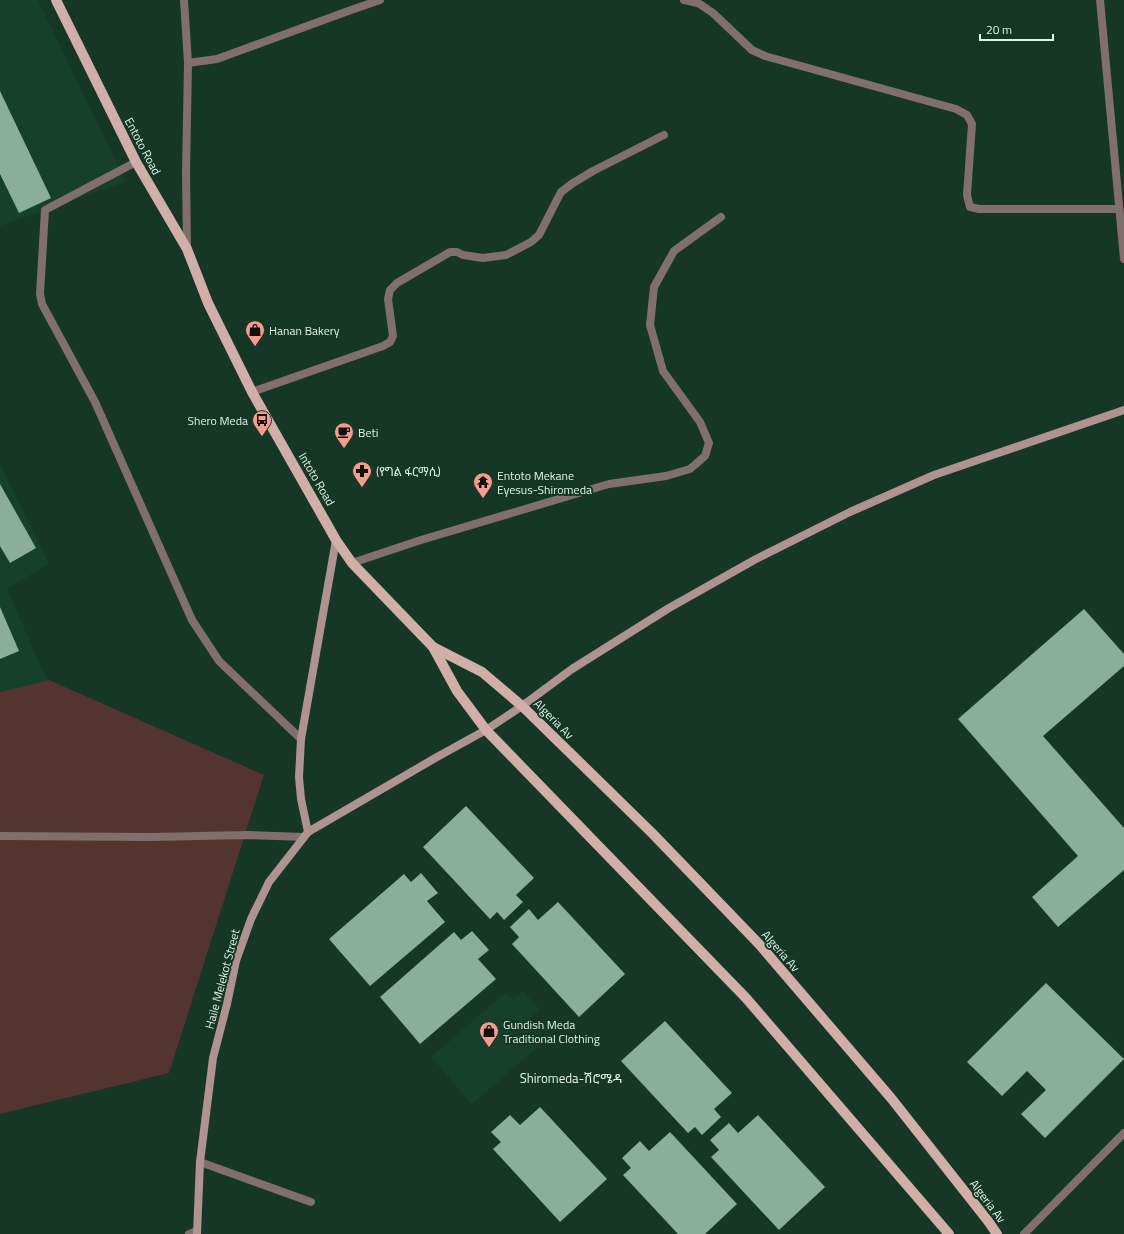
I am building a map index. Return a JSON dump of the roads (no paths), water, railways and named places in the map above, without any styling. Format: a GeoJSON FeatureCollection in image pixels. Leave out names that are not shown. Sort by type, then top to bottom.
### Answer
{"type":"FeatureCollection","features":[{"type":"Feature","properties":{"kind":"main road","name":"Entoto Road"},"geometry":{"type":"LineString","coordinates":[[56,0],[136,162],[187,249],[208,303]]}},
{"type":"Feature","properties":{"kind":"main road","name":"Intoto Road"},"geometry":{"type":"LineString","coordinates":[[208,303],[252,392],[336,540],[352,563],[432,647]]}},
{"type":"Feature","properties":{"kind":"main road","name":"Haile Melekot Street"},"geometry":{"type":"LineString","coordinates":[[194,1233],[200,1162],[213,1058],[236,961],[251,919],[269,882],[306,834],[486,730],[522,706],[572,669],[669,608],[756,559],[836,519],[934,475],[1124,410]]}},
{"type":"Feature","properties":{"kind":"main road"},"geometry":{"type":"LineString","coordinates":[[306,834],[299,776],[301,739],[336,540]]}},
{"type":"Feature","properties":{"kind":"main road"},"geometry":{"type":"LineString","coordinates":[[432,647],[457,692],[486,730],[746,998],[949,1234]]}},
{"type":"Feature","properties":{"kind":"main road","name":"Algeria Av"},"geometry":{"type":"LineString","coordinates":[[432,647],[482,672],[522,706],[652,833],[759,944],[891,1098],[997,1234]]}},
{"type":"Feature","properties":{"kind":"street"},"geometry":{"type":"LineString","coordinates":[[184,0],[188,63],[186,172],[187,249]]}},
{"type":"Feature","properties":{"kind":"street"},"geometry":{"type":"LineString","coordinates":[[188,63],[217,59],[380,0]]}},
{"type":"Feature","properties":{"kind":"street"},"geometry":{"type":"LineString","coordinates":[[684,0],[698,3],[713,13],[752,50],[765,56],[956,110],[967,115],[972,124],[967,195],[970,207],[979,209],[1119,209]]}},
{"type":"Feature","properties":{"kind":"street"},"geometry":{"type":"LineString","coordinates":[[1100,0],[1124,259]]}},
{"type":"Feature","properties":{"kind":"street"},"geometry":{"type":"LineString","coordinates":[[252,392],[383,346],[390,342],[393,336],[388,299],[390,290],[397,283],[450,252],[457,252],[463,255],[483,258],[506,254],[530,242],[539,235],[561,192],[594,171],[664,136]]}},
{"type":"Feature","properties":{"kind":"street"},"geometry":{"type":"LineString","coordinates":[[136,162],[45,210],[40,294],[42,304],[95,402],[192,620],[219,661],[301,739]]}},
{"type":"Feature","properties":{"kind":"street"},"geometry":{"type":"LineString","coordinates":[[352,563],[421,540],[609,484],[666,476],[690,469],[706,456],[709,442],[700,422],[663,371],[650,325],[654,287],[674,251],[721,217]]}},
{"type":"Feature","properties":{"kind":"street"},"geometry":{"type":"LineString","coordinates":[[0,836],[151,837],[306,834]]}},
{"type":"Feature","properties":{"kind":"street"},"geometry":{"type":"LineString","coordinates":[[1024,1234],[1124,1133]]}},
{"type":"Feature","properties":{"kind":"street"},"geometry":{"type":"LineString","coordinates":[[200,1162],[311,1202]]}},
{"type":"Feature","properties":{"kind":"place","name":"Hanan Bakery"},"geometry":{"type":"Point","coordinates":[255,347]}},
{"type":"Feature","properties":{"kind":"place","name":"Shero Meda"},"geometry":{"type":"Point","coordinates":[262,437]}},
{"type":"Feature","properties":{"kind":"place","name":"Beti"},"geometry":{"type":"Point","coordinates":[344,449]}},
{"type":"Feature","properties":{"kind":"place","name":"(የግል ፋርማሲ)"},"geometry":{"type":"Point","coordinates":[362,488]}},
{"type":"Feature","properties":{"kind":"place","name":"Entoto Mekane Eyesus-Shiromeda"},"geometry":{"type":"Point","coordinates":[483,499]}},
{"type":"Feature","properties":{"kind":"place","name":"Gundish Meda Traditional Clothing"},"geometry":{"type":"Point","coordinates":[489,1048]}},
{"type":"Feature","properties":{"kind":"district","name":"Shiromeda-ሽሮሜዳ"},"geometry":{"type":"Point","coordinates":[571,1078]}}]}
